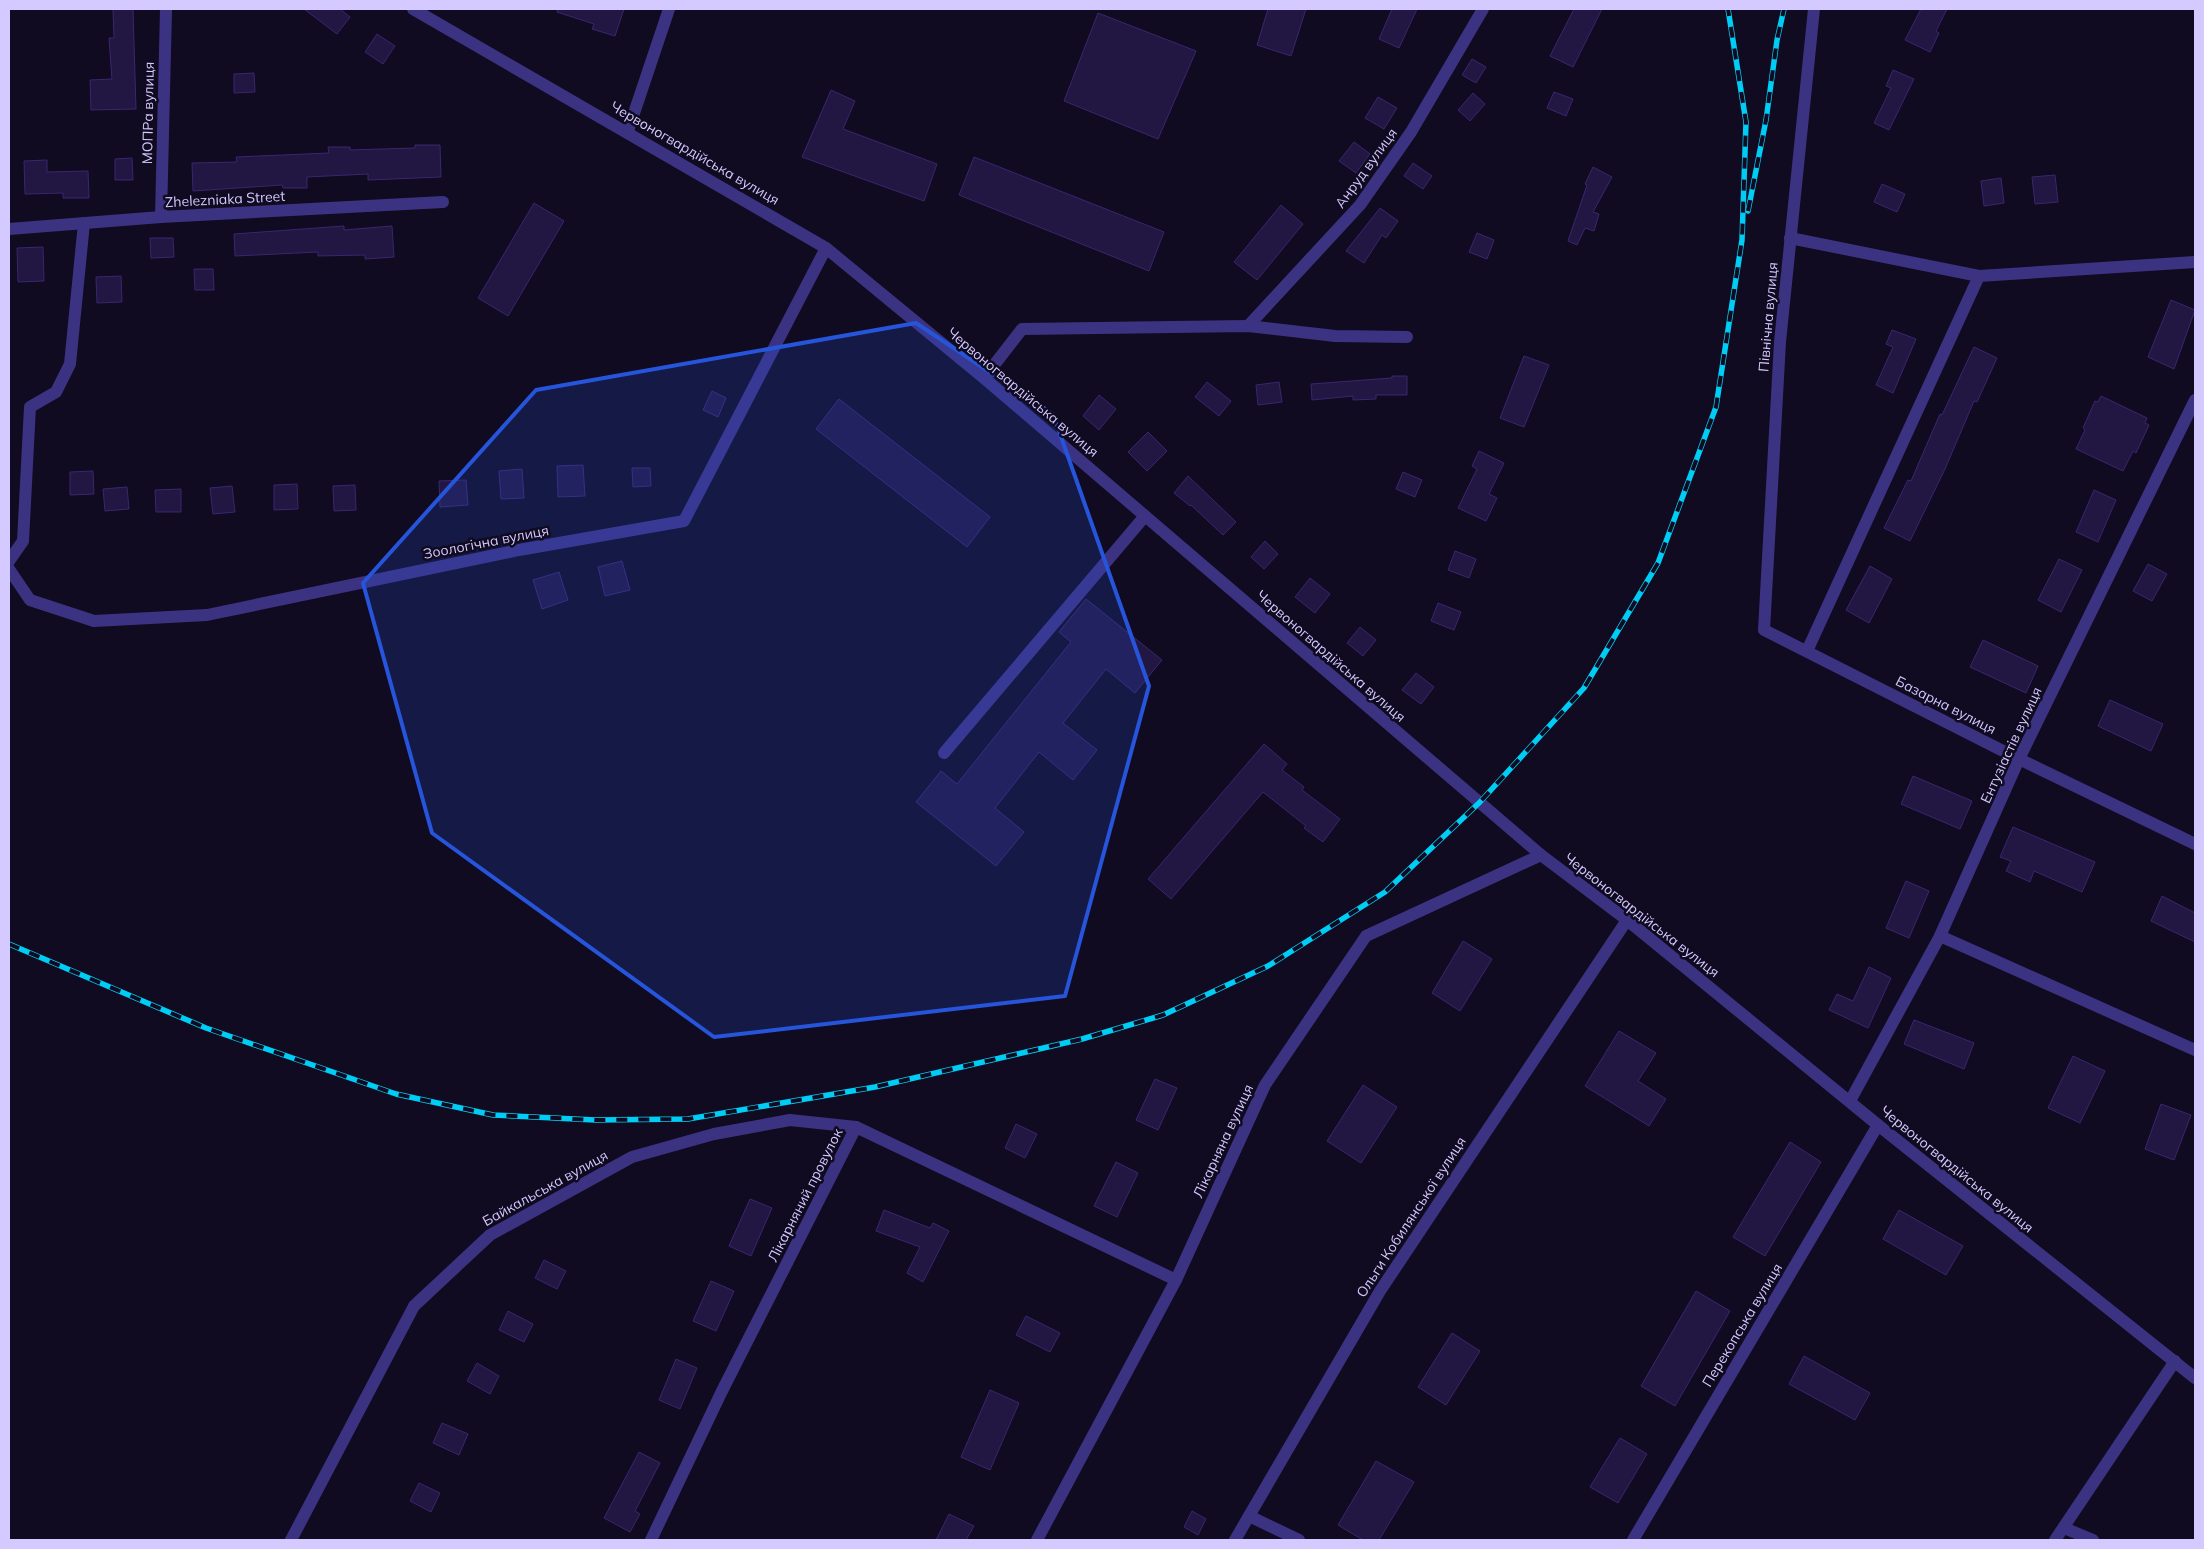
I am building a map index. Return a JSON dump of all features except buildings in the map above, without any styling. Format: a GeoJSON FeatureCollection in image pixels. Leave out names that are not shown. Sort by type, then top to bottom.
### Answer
{"type":"FeatureCollection","features":[{"type":"Feature","properties":{"kind":"street","name":"МОПРа вулиця"},"geometry":{"type":"LineString","coordinates":[[161,217],[166,9]]}},
{"type":"Feature","properties":{"kind":"street","name":"Червоногвардійська вулиця"},"geometry":{"type":"LineString","coordinates":[[413,9],[628,131],[826,248],[984,378],[1541,855],[1628,920],[1878,1125],[2195,1378]]}},
{"type":"Feature","properties":{"kind":"street"},"geometry":{"type":"LineString","coordinates":[[628,131],[669,9]]}},
{"type":"Feature","properties":{"kind":"street","name":"Анруд вулиця"},"geometry":{"type":"LineString","coordinates":[[1248,326],[1360,205],[1411,132],[1483,9]]}},
{"type":"Feature","properties":{"kind":"street","name":"Північна вулиця"},"geometry":{"type":"LineString","coordinates":[[1764,630],[1772,460],[1790,238],[1814,9]]}},
{"type":"Feature","properties":{"kind":"street","name":"Zhelezniaka Street"},"geometry":{"type":"LineString","coordinates":[[9,229],[161,217],[443,202]]}},
{"type":"Feature","properties":{"kind":"street"},"geometry":{"type":"LineString","coordinates":[[9,561],[23,542],[30,407],[56,392],[70,364],[84,223]]}},
{"type":"Feature","properties":{"kind":"street"},"geometry":{"type":"LineString","coordinates":[[1790,238],[1979,276],[2195,262]]}},
{"type":"Feature","properties":{"kind":"street","name":"Зоологічна вулиця"},"geometry":{"type":"LineString","coordinates":[[9,569],[30,600],[94,621],[207,615],[519,550],[684,521],[826,248]]}},
{"type":"Feature","properties":{"kind":"street"},"geometry":{"type":"LineString","coordinates":[[1807,651],[1979,276]]}},
{"type":"Feature","properties":{"kind":"street"},"geometry":{"type":"LineString","coordinates":[[984,378],[1022,329],[1248,326],[1335,336],[1407,337]]}},
{"type":"Feature","properties":{"kind":"street","name":"Ентузіастів вулиця"},"geometry":{"type":"LineString","coordinates":[[1850,1101],[1940,936],[2020,759],[2195,400]]}},
{"type":"Feature","properties":{"kind":"street"},"geometry":{"type":"LineString","coordinates":[[944,753],[1145,516]]}},
{"type":"Feature","properties":{"kind":"street","name":"Базарна вулиця"},"geometry":{"type":"LineString","coordinates":[[1764,630],[2020,759],[2195,844]]}},
{"type":"Feature","properties":{"kind":"street","name":"Лікарняна вулиця"},"geometry":{"type":"LineString","coordinates":[[1037,1540],[1176,1280],[1266,1085],[1366,936],[1541,855]]}},
{"type":"Feature","properties":{"kind":"street","name":"Ольги Кобилянської вулиця"},"geometry":{"type":"LineString","coordinates":[[1235,1540],[1380,1291],[1628,920]]}},
{"type":"Feature","properties":{"kind":"street"},"geometry":{"type":"LineString","coordinates":[[1940,936],[2195,1050]]}},
{"type":"Feature","properties":{"kind":"street","name":"Байкальська вулиця"},"geometry":{"type":"LineString","coordinates":[[291,1540],[414,1306],[490,1235],[632,1157],[714,1134],[790,1120],[856,1127]]}},
{"type":"Feature","properties":{"kind":"street","name":"Перекопська вулиця"},"geometry":{"type":"LineString","coordinates":[[1633,1540],[1878,1125]]}},
{"type":"Feature","properties":{"kind":"street","name":"Лікарняний провулок"},"geometry":{"type":"LineString","coordinates":[[650,1540],[721,1393],[856,1127],[1176,1280]]}},
{"type":"Feature","properties":{"kind":"street"},"geometry":{"type":"LineString","coordinates":[[2055,1540],[2175,1361]]}},
{"type":"Feature","properties":{"kind":"street"},"geometry":{"type":"LineString","coordinates":[[1249,1516],[1299,1540]]}},
{"type":"Feature","properties":{"kind":"street"},"geometry":{"type":"LineString","coordinates":[[2064,1528],[2093,1540]]}},
{"type":"Feature","properties":{"kind":"highlighted area"},"geometry":{"type":"Polygon","coordinates":[[[916,323],[1053,414],[1149,686],[1065,996],[714,1037],[432,833],[363,583],[536,390],[916,323]]]}},
{"type":"Feature","properties":{"kind":"railway"},"geometry":{"type":"LineString","coordinates":[[9,944],[206,1028],[396,1094],[493,1115],[595,1120],[688,1119],[875,1087],[1082,1039],[1163,1015],[1268,966],[1385,892],[1480,802],[1584,688],[1658,563],[1716,407],[1742,240],[1746,122],[1728,9]]}},
{"type":"Feature","properties":{"kind":"railway"},"geometry":{"type":"LineString","coordinates":[[1748,211],[1766,120],[1777,40],[1784,9]]}}]}
